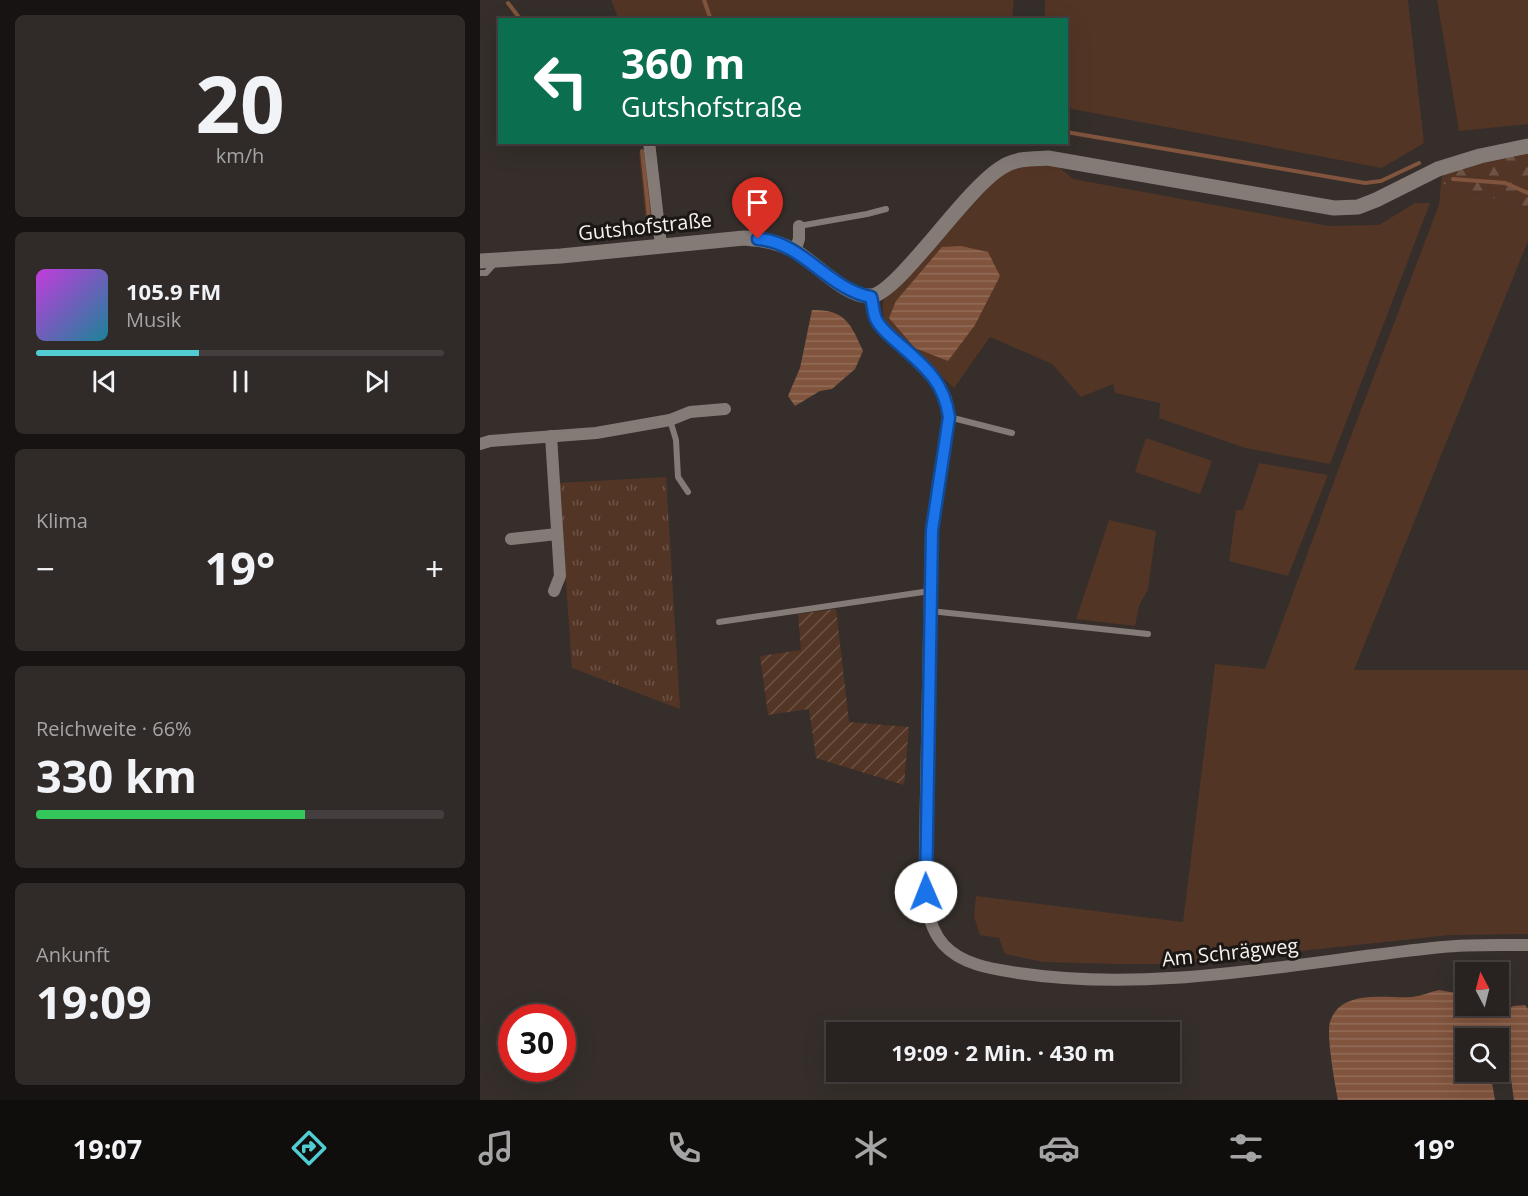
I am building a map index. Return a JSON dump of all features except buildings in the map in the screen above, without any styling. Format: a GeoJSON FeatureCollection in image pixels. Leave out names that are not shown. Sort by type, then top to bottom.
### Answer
{"type":"FeatureCollection","features":[{"type":"Feature","properties":{"kind":"street"},"geometry":{"type":"LineString","coordinates":[[649,144],[661,245]]}},
{"type":"Feature","properties":{"kind":"street"},"geometry":{"type":"LineString","coordinates":[[929,611],[932,530],[949,417],[946,399],[936,381],[876,320],[871,297],[884,291],[905,271],[963,202],[986,179],[1004,166],[1018,161],[1048,158],[1334,208],[1358,207],[1438,169],[1480,156],[1528,146]]}},
{"type":"Feature","properties":{"kind":"street"},"geometry":{"type":"LineString","coordinates":[[795,251],[799,239],[799,226]]}},
{"type":"Feature","properties":{"kind":"street","name":"Gutshofstraße"},"geometry":{"type":"LineString","coordinates":[[480,261],[744,238],[772,240],[795,251],[848,289],[871,297]]}},
{"type":"Feature","properties":{"kind":"street"},"geometry":{"type":"LineString","coordinates":[[480,444],[490,441],[551,436],[597,439],[670,420],[690,412],[725,409]]}},
{"type":"Feature","properties":{"kind":"street"},"geometry":{"type":"LineString","coordinates":[[551,436],[560,576],[554,591]]}},
{"type":"Feature","properties":{"kind":"street"},"geometry":{"type":"LineString","coordinates":[[511,539],[557,534]]}},
{"type":"Feature","properties":{"kind":"street","name":"Am Schrägweg"},"geometry":{"type":"LineString","coordinates":[[929,611],[926,892],[930,920],[943,945],[962,960],[1000,970],[1053,978],[1157,980],[1444,946],[1528,945]]}},
{"type":"Feature","properties":{"kind":"lane"},"geometry":{"type":"LineString","coordinates":[[799,226],[886,209]]}},
{"type":"Feature","properties":{"kind":"lane"},"geometry":{"type":"LineString","coordinates":[[480,273],[486,273],[497,261]]}},
{"type":"Feature","properties":{"kind":"lane"},"geometry":{"type":"LineString","coordinates":[[949,417],[1012,434]]}},
{"type":"Feature","properties":{"kind":"lane"},"geometry":{"type":"LineString","coordinates":[[670,420],[676,440],[678,477],[688,492]]}},
{"type":"Feature","properties":{"kind":"lane"},"geometry":{"type":"LineString","coordinates":[[719,622],[930,591]]}},
{"type":"Feature","properties":{"kind":"lane"},"geometry":{"type":"LineString","coordinates":[[929,611],[1148,634]]}},
{"type":"Feature","properties":{"kind":"green space"},"geometry":{"type":"Polygon","coordinates":[[[611,0],[1014,0],[1012,18],[618,18],[611,0]]]}},
{"type":"Feature","properties":{"kind":"green space"},"geometry":{"type":"Polygon","coordinates":[[[1045,0],[1408,0],[1424,143],[1382,168],[1068,108],[1068,18],[1045,18],[1045,0]]]}},
{"type":"Feature","properties":{"kind":"green space"},"geometry":{"type":"Polygon","coordinates":[[[1437,0],[1528,0],[1528,124],[1459,131],[1437,0]]]}},
{"type":"Feature","properties":{"kind":"green space"},"geometry":{"type":"Polygon","coordinates":[[[646,150],[652,232],[647,232],[639,153],[646,150]]]}},
{"type":"Feature","properties":{"kind":"green space"},"geometry":{"type":"Polygon","coordinates":[[[1528,151],[1528,208],[1441,183],[1442,177],[1460,167],[1528,151]]]}},
{"type":"Feature","properties":{"kind":"green space"},"geometry":{"type":"Polygon","coordinates":[[[1040,164],[1059,167],[1073,179],[1329,226],[1379,225],[1415,203],[1430,203],[1330,464],[1245,448],[1159,418],[1160,403],[1115,393],[1113,384],[1081,397],[1052,364],[990,337],[954,388],[892,330],[884,316],[884,299],[895,290],[1000,175],[1022,166],[1040,164]]]}},
{"type":"Feature","properties":{"kind":"green space"},"geometry":{"type":"Polygon","coordinates":[[[1441,183],[1528,208],[1528,241],[1354,670],[1528,670],[1528,934],[1450,935],[1178,964],[1043,962],[1005,954],[999,938],[980,935],[974,917],[976,896],[1183,922],[1215,664],[1265,669],[1439,205],[1441,183]]]}},
{"type":"Feature","properties":{"kind":"green space"},"geometry":{"type":"Polygon","coordinates":[[[1146,438],[1212,461],[1200,494],[1135,472],[1146,438]]]}},
{"type":"Feature","properties":{"kind":"green space"},"geometry":{"type":"Polygon","coordinates":[[[1259,463],[1328,475],[1288,576],[1229,561],[1236,510],[1243,510],[1259,463]]]}},
{"type":"Feature","properties":{"kind":"green space"},"geometry":{"type":"Polygon","coordinates":[[[666,477],[680,709],[572,668],[559,483],[666,477]]]}},
{"type":"Feature","properties":{"kind":"green space"},"geometry":{"type":"Polygon","coordinates":[[[1109,520],[1156,531],[1148,589],[1139,606],[1135,626],[1076,619],[1109,520]]]}},
{"type":"Feature","properties":{"kind":"green space"},"geometry":{"type":"Polygon","coordinates":[[[836,609],[849,722],[909,727],[904,785],[816,758],[809,709],[768,715],[760,656],[801,650],[798,614],[836,609]]]}},
{"type":"Feature","properties":{"kind":"shaded area"},"geometry":{"type":"Polygon","coordinates":[[[961,246],[988,252],[1000,276],[975,325],[948,361],[915,348],[889,318],[896,301],[942,247],[961,246]]]}},
{"type":"Feature","properties":{"kind":"shaded area"},"geometry":{"type":"Polygon","coordinates":[[[812,310],[823,310],[839,315],[855,333],[863,351],[855,369],[832,389],[820,391],[795,406],[788,396],[800,368],[812,310]]]}},
{"type":"Feature","properties":{"kind":"shaded area"},"geometry":{"type":"Polygon","coordinates":[[[1439,990],[1455,993],[1455,1016],[1480,1016],[1482,1018],[1509,1016],[1509,1009],[1513,1006],[1525,1005],[1528,1009],[1528,1100],[1514,1100],[1509,1066],[1509,1028],[1455,1028],[1455,1082],[1492,1082],[1495,1100],[1338,1100],[1329,1037],[1330,1022],[1336,1011],[1344,1004],[1365,998],[1419,996],[1439,990]]]}},
{"type":"Feature","properties":{"kind":"waterway"},"geometry":{"type":"LineString","coordinates":[[704,0],[710,18]]}},
{"type":"Feature","properties":{"kind":"waterway"},"geometry":{"type":"LineString","coordinates":[[508,3],[519,18]]}},
{"type":"Feature","properties":{"kind":"waterway"},"geometry":{"type":"LineString","coordinates":[[1068,132],[1365,183],[1381,181],[1419,163]]}},
{"type":"Feature","properties":{"kind":"waterway"},"geometry":{"type":"LineString","coordinates":[[642,151],[650,227]]}},
{"type":"Feature","properties":{"kind":"waterway"},"geometry":{"type":"LineString","coordinates":[[1453,179],[1505,183],[1528,193]]}},
{"type":"Feature","properties":{"kind":"route"},"geometry":{"type":"LineString","coordinates":[[758,239],[772,240],[795,251],[848,289],[871,297],[876,320],[936,381],[946,399],[949,417],[932,530],[929,597],[926,892]]}}]}
